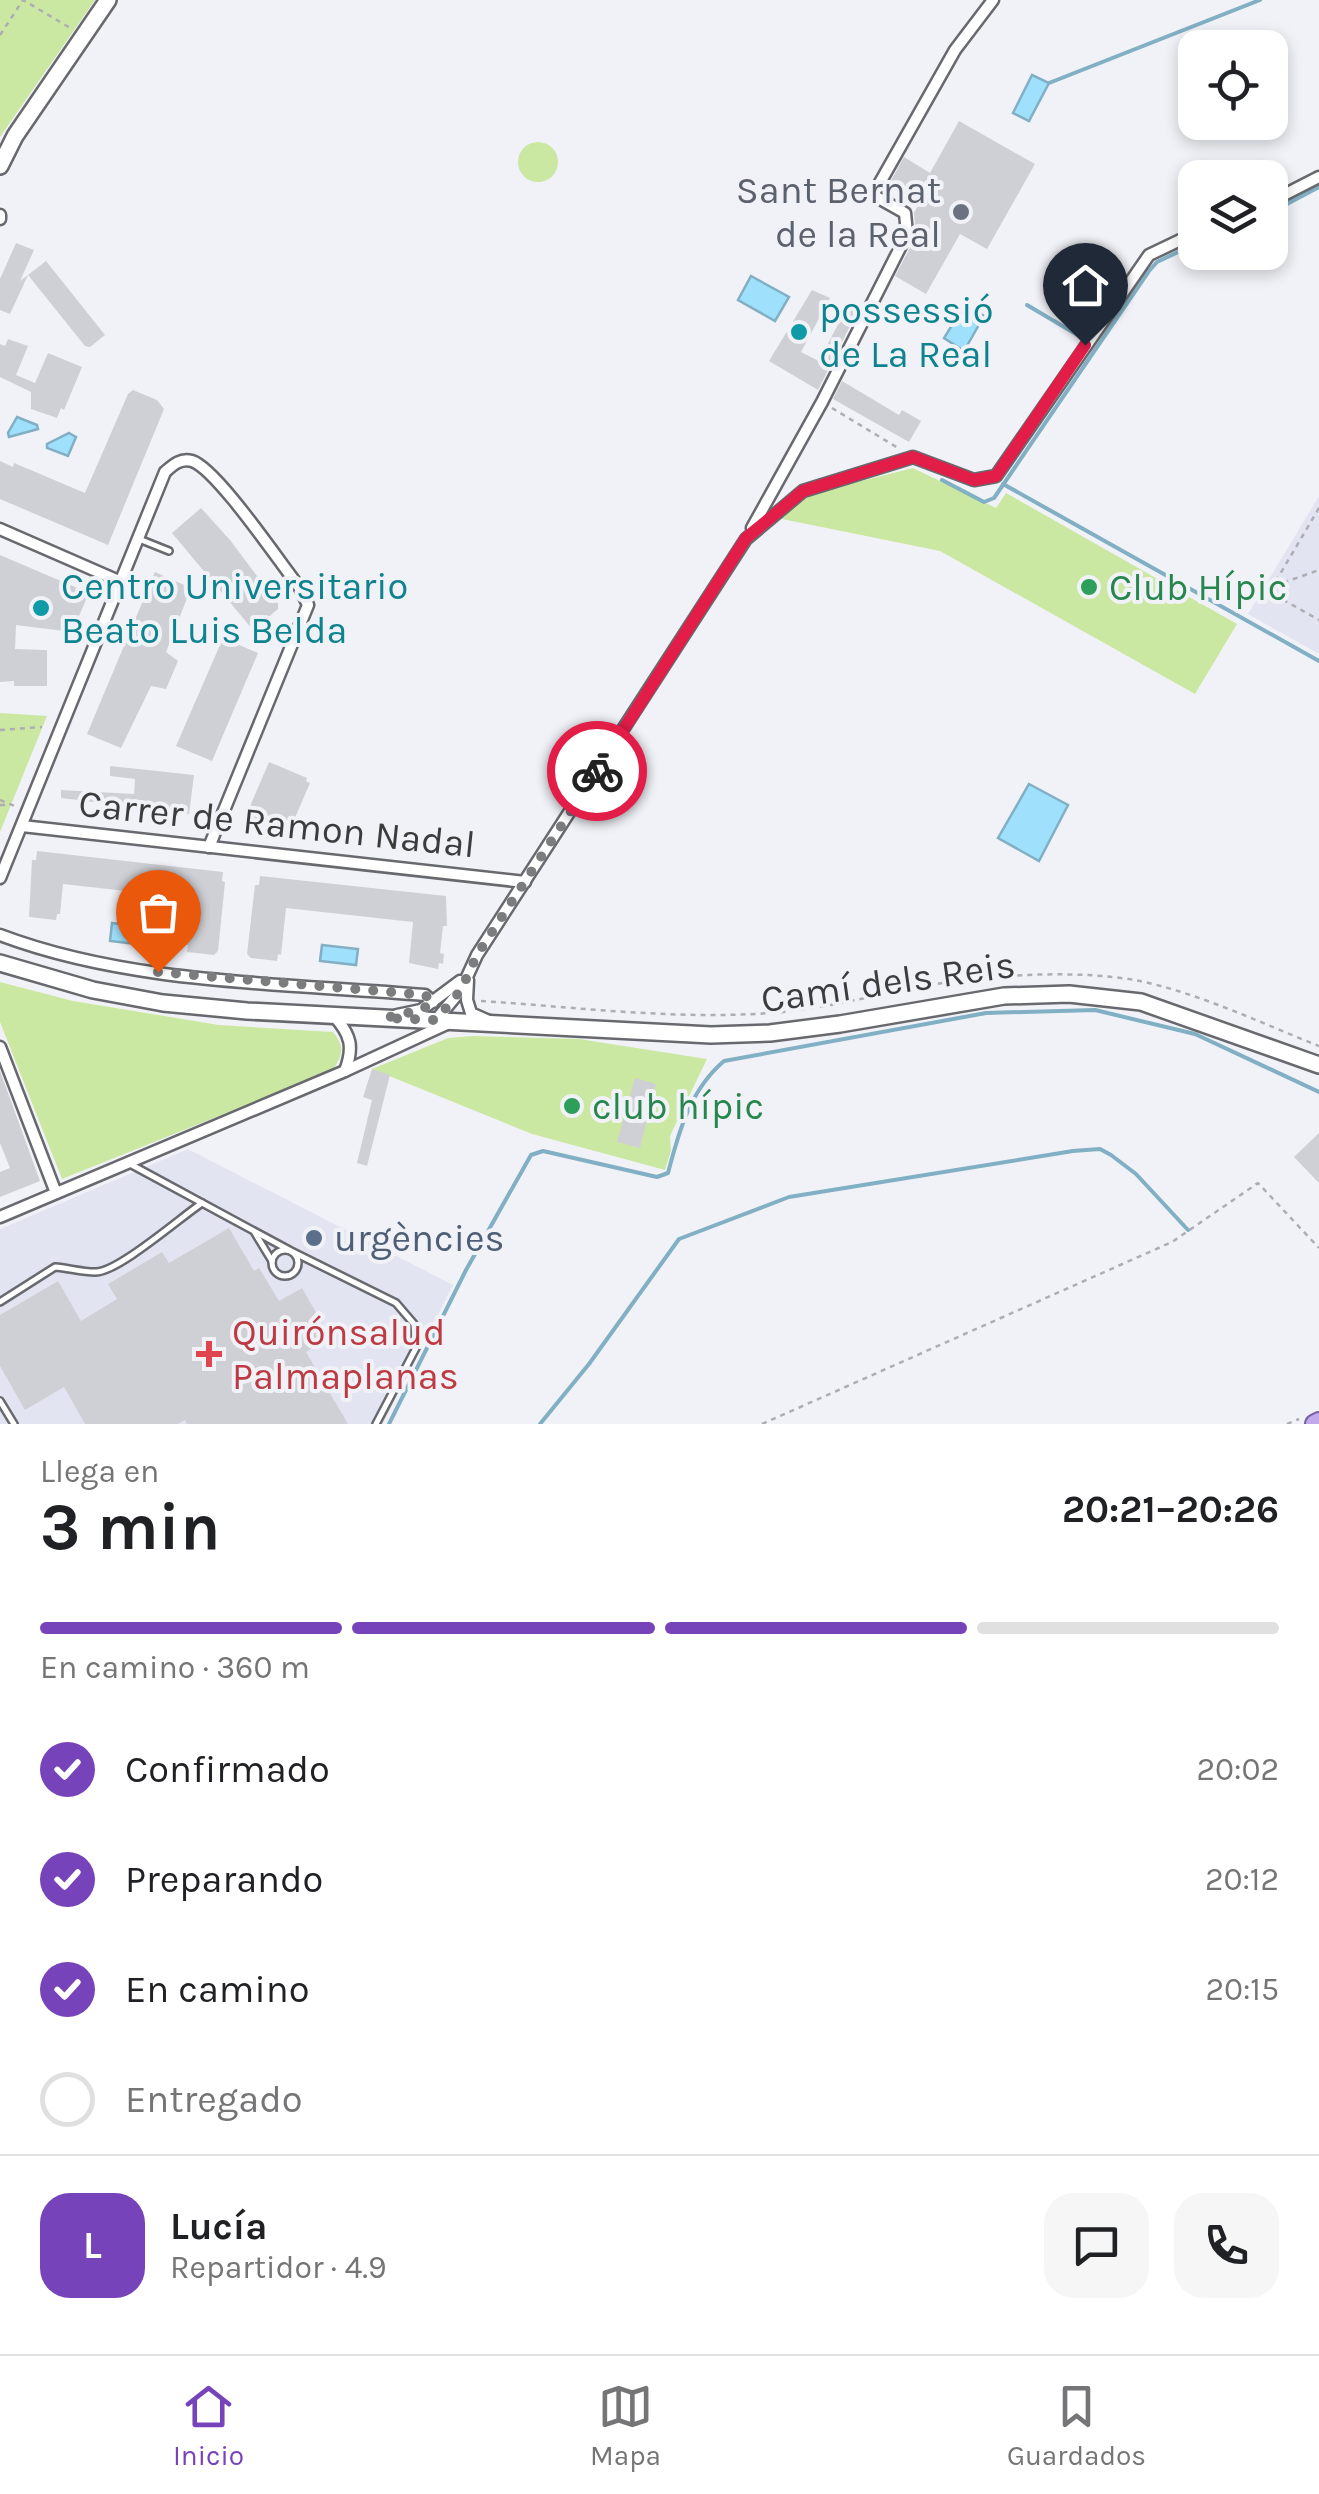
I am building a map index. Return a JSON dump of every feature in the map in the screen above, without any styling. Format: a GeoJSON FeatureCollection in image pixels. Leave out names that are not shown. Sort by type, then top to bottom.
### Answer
{"type":"FeatureCollection","features":[{"type":"Feature","properties":{"kind":"street"},"geometry":{"type":"LineString","coordinates":[[0,166],[15,136],[108,0]]}},
{"type":"Feature","properties":{"kind":"street"},"geometry":{"type":"LineString","coordinates":[[436,1020],[461,990],[477,955],[746,538],[822,402],[906,234],[905,213],[873,195],[955,50],[994,0]]}},
{"type":"Feature","properties":{"kind":"street"},"geometry":{"type":"LineString","coordinates":[[1288,193],[1319,177]]}},
{"type":"Feature","properties":{"kind":"street"},"geometry":{"type":"LineString","coordinates":[[746,538],[803,491],[913,457],[974,480],[996,476],[1150,255],[1178,242]]}},
{"type":"Feature","properties":{"kind":"street"},"geometry":{"type":"LineString","coordinates":[[0,878],[164,472],[176,462],[192,461],[212,474],[300,588],[308,606],[209,847]]}},
{"type":"Feature","properties":{"kind":"street"},"geometry":{"type":"LineString","coordinates":[[0,528],[120,581]]}},
{"type":"Feature","properties":{"kind":"street","name":"Carrer de Ramon Nadal"},"geometry":{"type":"LineString","coordinates":[[22,826],[525,882]]}},
{"type":"Feature","properties":{"kind":"street"},"geometry":{"type":"LineString","coordinates":[[0,935],[88,962],[158,972],[425,995],[433,1002]]}},
{"type":"Feature","properties":{"kind":"street","name":"Camí dels Reis"},"geometry":{"type":"LineString","coordinates":[[0,963],[92,990],[163,1003],[711,1035],[770,1033],[1004,996],[1069,994],[1141,1002],[1319,1065]]}},
{"type":"Feature","properties":{"kind":"street"},"geometry":{"type":"LineString","coordinates":[[468,974],[466,1000],[471,1013],[494,1024]]}},
{"type":"Feature","properties":{"kind":"street"},"geometry":{"type":"LineString","coordinates":[[385,1018],[421,1010],[468,974]]}},
{"type":"Feature","properties":{"kind":"street"},"geometry":{"type":"LineString","coordinates":[[333,1015],[348,1032],[352,1046],[345,1071]]}},
{"type":"Feature","properties":{"kind":"street","name":"Camí dels Reis"},"geometry":{"type":"LineString","coordinates":[[0,1216],[129,1164],[454,1021]]}},
{"type":"Feature","properties":{"kind":"street"},"geometry":{"type":"LineString","coordinates":[[0,1047],[3,1064],[56,1193]]}},
{"type":"Feature","properties":{"kind":"lane"},"geometry":{"type":"LineString","coordinates":[[139,538],[169,550]]}},
{"type":"Feature","properties":{"kind":"lane"},"geometry":{"type":"LineString","coordinates":[[129,1164],[396,1303],[414,1324],[416,1348],[376,1424]]}},
{"type":"Feature","properties":{"kind":"lane"},"geometry":{"type":"LineString","coordinates":[[0,1302],[55,1267],[99,1273],[168,1231],[179,1218],[202,1203]]}},
{"type":"Feature","properties":{"kind":"lane"},"geometry":{"type":"LineString","coordinates":[[254,1231],[279,1274],[292,1274],[298,1262],[291,1251]]}},
{"type":"Feature","properties":{"kind":"lane"},"geometry":{"type":"LineString","coordinates":[[272,1260],[279,1251],[291,1251]]}},
{"type":"Feature","properties":{"kind":"lane"},"geometry":{"type":"LineString","coordinates":[[0,1401],[14,1424]]}},
{"type":"Feature","properties":{"kind":"path"},"geometry":{"type":"LineString","coordinates":[[0,35],[23,0],[82,34]]}},
{"type":"Feature","properties":{"kind":"path"},"geometry":{"type":"LineString","coordinates":[[822,402],[913,457]]}},
{"type":"Feature","properties":{"kind":"path"},"geometry":{"type":"LineString","coordinates":[[1319,508],[1273,586],[1273,594],[1319,620]]}},
{"type":"Feature","properties":{"kind":"path"},"geometry":{"type":"LineString","coordinates":[[1273,586],[1319,570]]}},
{"type":"Feature","properties":{"kind":"path"},"geometry":{"type":"LineString","coordinates":[[0,730],[42,728]]}},
{"type":"Feature","properties":{"kind":"path"},"geometry":{"type":"LineString","coordinates":[[466,1000],[617,1011],[756,1014],[947,982],[1084,974],[1140,981],[1190,995],[1319,1046]]}},
{"type":"Feature","properties":{"kind":"path"},"geometry":{"type":"LineString","coordinates":[[762,1424],[1172,1242],[1258,1183],[1319,1248]]}},
{"type":"Feature","properties":{"kind":"shaded area"},"geometry":{"type":"Polygon","coordinates":[[[1319,496],[1319,654],[1248,614],[1319,496]]]}},
{"type":"Feature","properties":{"kind":"shaded area","name":"Quirónsalud Palmaplanas"},"geometry":{"type":"Polygon","coordinates":[[[188,1149],[453,1285],[383,1424],[0,1424],[0,1229],[188,1149]]]}},
{"type":"Feature","properties":{"kind":"green space"},"geometry":{"type":"Polygon","coordinates":[[[0,0],[95,0],[0,137],[0,0]]]}},
{"type":"Feature","properties":{"kind":"green space"},"geometry":{"type":"Polygon","coordinates":[[[538,142],[552,148],[558,162],[552,176],[538,182],[524,176],[518,162],[524,148],[538,142]]]}},
{"type":"Feature","properties":{"kind":"green space","name":"Club Hípic"},"geometry":{"type":"Polygon","coordinates":[[[913,468],[996,508],[1006,493],[1237,624],[1195,694],[940,551],[782,519],[786,508],[802,496],[913,468]]]}},
{"type":"Feature","properties":{"kind":"green space"},"geometry":{"type":"Polygon","coordinates":[[[0,713],[47,716],[0,832],[0,713]]]}},
{"type":"Feature","properties":{"kind":"green space"},"geometry":{"type":"Polygon","coordinates":[[[0,982],[73,1001],[219,1025],[333,1032],[341,1055],[333,1070],[62,1179],[0,1022],[0,982]]]}},
{"type":"Feature","properties":{"kind":"green space","name":"club hípic"},"geometry":{"type":"Polygon","coordinates":[[[448,1038],[579,1039],[707,1059],[670,1136],[671,1150],[665,1170],[532,1134],[372,1069],[448,1038]]]}},
{"type":"Feature","properties":{"kind":"water"},"geometry":{"type":"Polygon","coordinates":[[[1032,75],[1049,83],[1029,121],[1013,113],[1032,75]]]}},
{"type":"Feature","properties":{"kind":"water"},"geometry":{"type":"Polygon","coordinates":[[[751,276],[789,297],[775,321],[738,300],[751,276]]]}},
{"type":"Feature","properties":{"kind":"water"},"geometry":{"type":"Polygon","coordinates":[[[965,304],[984,316],[964,351],[944,338],[965,304]]]}},
{"type":"Feature","properties":{"kind":"water"},"geometry":{"type":"Polygon","coordinates":[[[17,417],[37,425],[38,429],[9,437],[17,417]]]}},
{"type":"Feature","properties":{"kind":"water"},"geometry":{"type":"Polygon","coordinates":[[[69,433],[76,437],[68,456],[47,448],[47,444],[69,433]]]}},
{"type":"Feature","properties":{"kind":"water"},"geometry":{"type":"Polygon","coordinates":[[[1029,784],[1068,805],[1039,861],[998,838],[1029,784]]]}},
{"type":"Feature","properties":{"kind":"water"},"geometry":{"type":"Polygon","coordinates":[[[112,923],[147,927],[145,945],[110,941],[112,923]]]}},
{"type":"Feature","properties":{"kind":"water"},"geometry":{"type":"Polygon","coordinates":[[[322,945],[358,949],[356,965],[320,961],[322,945]]]}},
{"type":"Feature","properties":{"kind":"building","name":"Sant Bernat de la Real"},"geometry":{"type":"Polygon","coordinates":[[[959,121],[1035,164],[987,249],[960,234],[926,294],[895,276],[920,229],[915,227],[914,213],[920,201],[889,184],[904,157],[930,173],[959,121]]]}},
{"type":"Feature","properties":{"kind":"building"},"geometry":{"type":"Polygon","coordinates":[[[16,243],[34,250],[20,281],[28,275],[10,314],[0,310],[0,279],[16,243]]]}},
{"type":"Feature","properties":{"kind":"building"},"geometry":{"type":"Polygon","coordinates":[[[46,261],[105,335],[90,347],[85,346],[28,275],[46,261]]]}},
{"type":"Feature","properties":{"kind":"building","name":"possessió de La Real"},"geometry":{"type":"Polygon","coordinates":[[[812,290],[830,298],[801,352],[819,361],[847,307],[857,312],[818,390],[769,361],[812,290]]]}},
{"type":"Feature","properties":{"kind":"building"},"geometry":{"type":"Polygon","coordinates":[[[8,339],[28,346],[16,375],[35,383],[48,353],[82,367],[57,418],[31,409],[31,392],[0,377],[0,344],[5,346],[8,339]]]}},
{"type":"Feature","properties":{"kind":"building"},"geometry":{"type":"Polygon","coordinates":[[[842,381],[899,415],[902,410],[921,421],[909,442],[833,399],[842,381]]]}},
{"type":"Feature","properties":{"kind":"building"},"geometry":{"type":"Polygon","coordinates":[[[133,390],[157,400],[164,409],[108,545],[0,499],[0,461],[13,467],[14,463],[85,493],[133,390]]]}},
{"type":"Feature","properties":{"kind":"building"},"geometry":{"type":"Polygon","coordinates":[[[201,508],[278,604],[278,609],[253,630],[172,533],[201,508]]]}},
{"type":"Feature","properties":{"kind":"building","name":"Centro Universitario Beato Luis Belda"},"geometry":{"type":"Polygon","coordinates":[[[0,555],[89,593],[72,632],[16,625],[15,649],[47,650],[47,686],[0,682],[0,555]]]}},
{"type":"Feature","properties":{"kind":"building"},"geometry":{"type":"Polygon","coordinates":[[[155,572],[191,588],[166,652],[178,661],[166,689],[151,686],[121,748],[87,734],[155,572]]]}},
{"type":"Feature","properties":{"kind":"building"},"geometry":{"type":"Polygon","coordinates":[[[223,638],[258,653],[212,761],[176,746],[223,638]]]}},
{"type":"Feature","properties":{"kind":"building"},"geometry":{"type":"Polygon","coordinates":[[[269,762],[307,778],[310,783],[294,820],[290,818],[286,826],[272,820],[270,824],[245,818],[269,762]]]}},
{"type":"Feature","properties":{"kind":"building"},"geometry":{"type":"Polygon","coordinates":[[[110,766],[194,775],[189,814],[61,798],[61,790],[134,794],[135,779],[110,776],[110,766]]]}},
{"type":"Feature","properties":{"kind":"building"},"geometry":{"type":"Polygon","coordinates":[[[37,851],[223,872],[218,951],[214,955],[187,952],[188,945],[184,945],[189,898],[63,884],[56,920],[29,917],[32,860],[36,860],[37,851]]]}},
{"type":"Feature","properties":{"kind":"building"},"geometry":{"type":"Polygon","coordinates":[[[260,876],[446,896],[447,926],[443,926],[440,953],[444,954],[443,964],[439,963],[438,969],[409,963],[413,922],[286,908],[277,961],[251,958],[247,954],[255,885],[259,885],[260,876]]]}},
{"type":"Feature","properties":{"kind":"building"},"geometry":{"type":"Polygon","coordinates":[[[372,1069],[390,1075],[367,1166],[357,1163],[372,1100],[363,1097],[372,1069]]]}},
{"type":"Feature","properties":{"kind":"building"},"geometry":{"type":"Polygon","coordinates":[[[0,1071],[40,1181],[0,1197],[0,1172],[10,1168],[0,1143],[0,1071]]]}},
{"type":"Feature","properties":{"kind":"building"},"geometry":{"type":"Polygon","coordinates":[[[635,1078],[656,1084],[640,1148],[617,1142],[635,1078]]]}},
{"type":"Feature","properties":{"kind":"building"},"geometry":{"type":"Polygon","coordinates":[[[1319,1133],[1319,1183],[1294,1157],[1319,1133]]]}},
{"type":"Feature","properties":{"kind":"building"},"geometry":{"type":"Polygon","coordinates":[[[229,1228],[254,1271],[259,1268],[279,1301],[302,1288],[330,1337],[306,1352],[348,1424],[187,1424],[185,1420],[178,1424],[85,1424],[64,1387],[25,1410],[0,1366],[0,1315],[58,1281],[81,1321],[117,1299],[108,1284],[162,1252],[169,1263],[229,1228]]]}},
{"type":"Feature","properties":{"kind":"waterway"},"geometry":{"type":"LineString","coordinates":[[1049,83],[1260,0]]}},
{"type":"Feature","properties":{"kind":"waterway"},"geometry":{"type":"LineString","coordinates":[[1288,203],[1319,187]]}},
{"type":"Feature","properties":{"kind":"waterway"},"geometry":{"type":"LineString","coordinates":[[942,480],[984,502],[994,498],[1149,271],[1157,262],[1178,252]]}},
{"type":"Feature","properties":{"kind":"waterway"},"geometry":{"type":"LineString","coordinates":[[1027,305],[1081,337]]}},
{"type":"Feature","properties":{"kind":"waterway"},"geometry":{"type":"LineString","coordinates":[[1003,484],[1319,661]]}},
{"type":"Feature","properties":{"kind":"waterway"},"geometry":{"type":"LineString","coordinates":[[389,1424],[466,1270],[531,1155],[543,1151],[657,1177],[668,1173],[694,1098],[724,1061],[986,1013],[1095,1010],[1195,1034],[1319,1092]]}},
{"type":"Feature","properties":{"kind":"waterway"},"geometry":{"type":"LineString","coordinates":[[540,1424],[589,1364],[679,1239],[789,1197],[1100,1149],[1136,1174],[1188,1230]]}},
{"type":"Feature","properties":{"kind":"way so far"},"geometry":{"type":"LineString","coordinates":[[158,972],[425,995],[433,1002],[421,1010],[385,1018],[436,1020],[461,990],[477,955],[597,771]]}},
{"type":"Feature","properties":{"kind":"place","name":"Sant Bernat de la Real"},"geometry":{"type":"Point","coordinates":[961,212]}},
{"type":"Feature","properties":{"kind":"place","name":"possessió de La Real"},"geometry":{"type":"Point","coordinates":[799,332]}},
{"type":"Feature","properties":{"kind":"place","name":"Club Hípic"},"geometry":{"type":"Point","coordinates":[1089,587]}},
{"type":"Feature","properties":{"kind":"place","name":"Centro Universitario Beato Luis Belda"},"geometry":{"type":"Point","coordinates":[41,608]}},
{"type":"Feature","properties":{"kind":"place","name":"club hípic"},"geometry":{"type":"Point","coordinates":[572,1106]}},
{"type":"Feature","properties":{"kind":"place","name":"urgències"},"geometry":{"type":"Point","coordinates":[314,1238]}},
{"type":"Feature","properties":{"kind":"place","name":"Quirónsalud Palmaplanas"},"geometry":{"type":"Point","coordinates":[209,1354]}},
{"type":"Feature","properties":{"kind":"route"},"geometry":{"type":"LineString","coordinates":[[597,771],[746,538],[780,507],[803,491],[913,457],[974,480],[996,476],[1085,345]]}}]}
